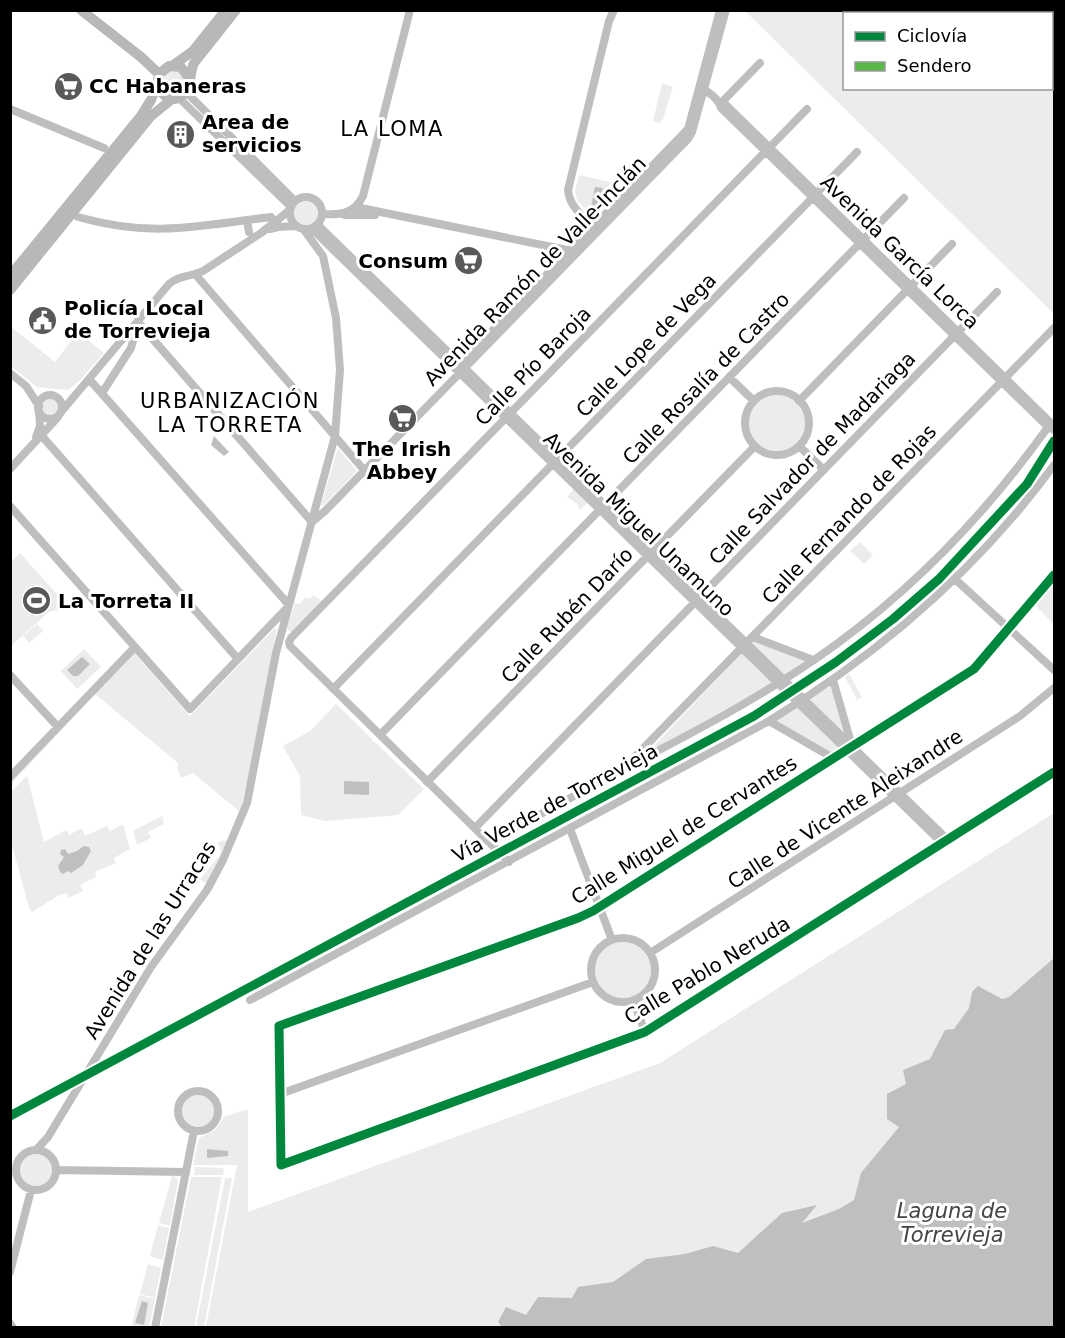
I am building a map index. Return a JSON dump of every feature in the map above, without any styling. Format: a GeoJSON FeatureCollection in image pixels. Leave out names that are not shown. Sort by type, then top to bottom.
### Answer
{"type":"FeatureCollection","features":[{"type":"Feature","properties":{"kind":"main road"},"geometry":{"type":"LineString","coordinates":[[81,10],[144,60],[162,94],[179,96]]}},
{"type":"Feature","properties":{"kind":"main road"},"geometry":{"type":"LineString","coordinates":[[92,10],[151,59],[160,64],[181,67],[189,78]]}},
{"type":"Feature","properties":{"kind":"main road"},"geometry":{"type":"LineString","coordinates":[[10,276],[141,116],[157,84],[171,66],[193,51],[226,10]]}},
{"type":"Feature","properties":{"kind":"main road"},"geometry":{"type":"LineString","coordinates":[[10,290],[150,117],[189,86],[189,78],[197,59],[236,10]]}},
{"type":"Feature","properties":{"kind":"main road"},"geometry":{"type":"LineString","coordinates":[[144,60],[157,84]]}},
{"type":"Feature","properties":{"kind":"street"},"geometry":{"type":"LineString","coordinates":[[343,214],[356,207],[363,196],[410,10]]}},
{"type":"Feature","properties":{"kind":"street"},"geometry":{"type":"LineString","coordinates":[[595,228],[571,202],[568,190],[609,21],[614,10]]}},
{"type":"Feature","properties":{"kind":"street","name":"Avenida Ramón de Valle-Inclán"},"geometry":{"type":"LineString","coordinates":[[312,522],[595,228],[688,139],[692,132],[720,10]]}},
{"type":"Feature","properties":{"kind":"street","name":"Avenida Ramón de Valle-Inclán"},"geometry":{"type":"LineString","coordinates":[[573,252],[604,215],[688,129],[726,10]]}},
{"type":"Feature","properties":{"kind":"street"},"geometry":{"type":"LineString","coordinates":[[720,104],[760,63]]}},
{"type":"Feature","properties":{"kind":"street","name":"Avenida García Lorca"},"geometry":{"type":"LineString","coordinates":[[701,89],[767,149],[1052,427]]}},
{"type":"Feature","properties":{"kind":"street"},"geometry":{"type":"LineString","coordinates":[[179,96],[292,206]]}},
{"type":"Feature","properties":{"kind":"street"},"geometry":{"type":"LineString","coordinates":[[10,109],[104,148]]}},
{"type":"Feature","properties":{"kind":"street","name":"Calle Pío Baroja"},"geometry":{"type":"LineString","coordinates":[[291,638],[807,109]]}},
{"type":"Feature","properties":{"kind":"street","name":"Calle Lope de Vega"},"geometry":{"type":"LineString","coordinates":[[333,689],[857,152]]}},
{"type":"Feature","properties":{"kind":"street"},"geometry":{"type":"LineString","coordinates":[[10,470],[174,279],[195,274],[261,233],[306,197],[314,199],[320,206],[322,214]]}},
{"type":"Feature","properties":{"kind":"street","name":"Calle Rosalía de Castro"},"geometry":{"type":"LineString","coordinates":[[380,735],[904,198]]}},
{"type":"Feature","properties":{"kind":"street"},"geometry":{"type":"LineString","coordinates":[[292,206],[290,216],[307,227]]}},
{"type":"Feature","properties":{"kind":"street"},"geometry":{"type":"LineString","coordinates":[[356,207],[573,252]]}},
{"type":"Feature","properties":{"kind":"street"},"geometry":{"type":"LineString","coordinates":[[580,213],[604,215]]}},
{"type":"Feature","properties":{"kind":"street"},"geometry":{"type":"LineString","coordinates":[[580,213],[584,237]]}},
{"type":"Feature","properties":{"kind":"street"},"geometry":{"type":"LineString","coordinates":[[261,233],[278,227],[307,227],[322,214],[404,218]]}},
{"type":"Feature","properties":{"kind":"street"},"geometry":{"type":"LineString","coordinates":[[78,217],[110,225],[159,230],[270,217]]}},
{"type":"Feature","properties":{"kind":"street"},"geometry":{"type":"LineString","coordinates":[[247,220],[249,232]]}},
{"type":"Feature","properties":{"kind":"street","name":"Avenida Miguel Unamuno"},"geometry":{"type":"LineString","coordinates":[[307,227],[461,368],[650,554],[747,643],[781,681],[946,842]]}},
{"type":"Feature","properties":{"kind":"street","name":"Avenida de las Urracas"},"geometry":{"type":"LineString","coordinates":[[41,1150],[151,967],[204,893],[223,860],[247,803],[282,633],[335,436],[340,370],[336,318],[323,256],[307,227]]}},
{"type":"Feature","properties":{"kind":"street"},"geometry":{"type":"LineString","coordinates":[[799,400],[952,244]]}},
{"type":"Feature","properties":{"kind":"street"},"geometry":{"type":"LineString","coordinates":[[195,274],[364,470]]}},
{"type":"Feature","properties":{"kind":"street","name":"Calle Salvador de Madariaga"},"geometry":{"type":"LineString","coordinates":[[475,828],[997,292]]}},
{"type":"Feature","properties":{"kind":"street"},"geometry":{"type":"LineString","coordinates":[[102,393],[133,344],[138,322]]}},
{"type":"Feature","properties":{"kind":"street"},"geometry":{"type":"LineString","coordinates":[[138,322],[312,522]]}},
{"type":"Feature","properties":{"kind":"street","name":"Calle Fernando de Rojas"},"geometry":{"type":"LineString","coordinates":[[489,842],[622,770],[1054,328]]}},
{"type":"Feature","properties":{"kind":"street"},"geometry":{"type":"LineString","coordinates":[[10,373],[27,386],[53,396],[61,402],[60,414]]}},
{"type":"Feature","properties":{"kind":"street"},"geometry":{"type":"LineString","coordinates":[[729,377],[754,401]]}},
{"type":"Feature","properties":{"kind":"street"},"geometry":{"type":"LineString","coordinates":[[10,506],[190,709],[289,606],[89,378]]}},
{"type":"Feature","properties":{"kind":"street"},"geometry":{"type":"LineString","coordinates":[[27,386],[42,416],[49,419],[60,414]]}},
{"type":"Feature","properties":{"kind":"street"},"geometry":{"type":"LineString","coordinates":[[38,437],[41,400],[53,396],[66,396],[83,386]]}},
{"type":"Feature","properties":{"kind":"street"},"geometry":{"type":"LineString","coordinates":[[776,392],[788,394],[799,400],[806,412],[808,427],[804,440],[799,446],[788,453],[774,455],[755,446],[747,434],[745,420],[754,401],[764,394],[776,392]]}},
{"type":"Feature","properties":{"kind":"street"},"geometry":{"type":"LineString","coordinates":[[622,770],[781,681],[882,608],[947,549],[1002,488],[1052,427]]}},
{"type":"Feature","properties":{"kind":"street"},"geometry":{"type":"LineString","coordinates":[[38,437],[238,659]]}},
{"type":"Feature","properties":{"kind":"street","name":"Calle Rubén Darío"},"geometry":{"type":"LineString","coordinates":[[428,782],[755,446]]}},
{"type":"Feature","properties":{"kind":"street"},"geometry":{"type":"LineString","coordinates":[[799,446],[824,470]]}},
{"type":"Feature","properties":{"kind":"street"},"geometry":{"type":"LineString","coordinates":[[250,1000],[570,829],[802,701],[878,647],[955,579],[1001,531],[1054,465]]}},
{"type":"Feature","properties":{"kind":"street","name":"Calle Miguel de Cervantes"},"geometry":{"type":"LineString","coordinates":[[280,1094],[279,1026],[578,918],[599,907],[974,669],[1054,575]]}},
{"type":"Feature","properties":{"kind":"street"},"geometry":{"type":"LineString","coordinates":[[955,579],[1054,670]]}},
{"type":"Feature","properties":{"kind":"street"},"geometry":{"type":"LineString","coordinates":[[282,633],[291,638],[290,646],[509,862]]}},
{"type":"Feature","properties":{"kind":"street"},"geometry":{"type":"LineString","coordinates":[[747,643],[813,660]]}},
{"type":"Feature","properties":{"kind":"street"},"geometry":{"type":"LineString","coordinates":[[10,777],[135,647]]}},
{"type":"Feature","properties":{"kind":"street"},"geometry":{"type":"LineString","coordinates":[[10,675],[58,727]]}},
{"type":"Feature","properties":{"kind":"street","name":"Avenida Miguel Unamuno"},"geometry":{"type":"LineString","coordinates":[[833,680],[849,748]]}},
{"type":"Feature","properties":{"kind":"street","name":"Calle de Vicente Aleixandre"},"geometry":{"type":"LineString","coordinates":[[650,953],[1020,716],[1054,688]]}},
{"type":"Feature","properties":{"kind":"street"},"geometry":{"type":"LineString","coordinates":[[769,721],[833,758]]}},
{"type":"Feature","properties":{"kind":"street","name":"Calle Pablo Neruda"},"geometry":{"type":"LineString","coordinates":[[280,1094],[281,1165],[645,1032],[1054,772]]}},
{"type":"Feature","properties":{"kind":"street"},"geometry":{"type":"LineString","coordinates":[[570,829],[612,940]]}},
{"type":"Feature","properties":{"kind":"street"},"geometry":{"type":"LineString","coordinates":[[623,938],[636,941],[650,953],[654,966],[653,978],[648,989],[633,1000],[619,1002],[613,1000],[601,993],[593,982],[591,968],[595,954],[604,944],[623,938]]}},
{"type":"Feature","properties":{"kind":"street"},"geometry":{"type":"LineString","coordinates":[[280,1094],[593,982]]}},
{"type":"Feature","properties":{"kind":"street"},"geometry":{"type":"LineString","coordinates":[[633,1000],[645,1032]]}},
{"type":"Feature","properties":{"kind":"street"},"geometry":{"type":"LineString","coordinates":[[191,1092],[203,1092],[209,1094],[217,1104],[218,1116],[211,1126],[194,1134],[179,1118],[179,1106],[186,1095],[191,1092]]}},
{"type":"Feature","properties":{"kind":"street"},"geometry":{"type":"LineString","coordinates":[[155,1328],[194,1134]]}},
{"type":"Feature","properties":{"kind":"street"},"geometry":{"type":"LineString","coordinates":[[41,1150],[51,1156],[56,1170],[55,1177],[45,1188],[31,1190],[14,1181],[13,1165],[23,1154],[41,1150]]}},
{"type":"Feature","properties":{"kind":"street"},"geometry":{"type":"LineString","coordinates":[[56,1170],[186,1172]]}},
{"type":"Feature","properties":{"kind":"street"},"geometry":{"type":"LineString","coordinates":[[10,1272],[31,1190]]}},
{"type":"Feature","properties":{"kind":"street"},"geometry":{"type":"LineString","coordinates":[[10,1323],[14,1328]]}},
{"type":"Feature","properties":{"kind":"shaded area"},"geometry":{"type":"Polygon","coordinates":[[[745,11],[969,11],[970,12],[843,12],[843,90],[1052,90],[1054,93],[1054,314],[745,11]]]}},
{"type":"Feature","properties":{"kind":"shaded area"},"geometry":{"type":"Polygon","coordinates":[[[173,70],[181,74],[185,82],[181,90],[173,94],[165,90],[161,82],[165,74],[173,70]]]}},
{"type":"Feature","properties":{"kind":"shaded area"},"geometry":{"type":"Polygon","coordinates":[[[662,83],[673,87],[663,119],[659,123],[653,121],[662,83]]]}},
{"type":"Feature","properties":{"kind":"shaded area"},"geometry":{"type":"Polygon","coordinates":[[[579,175],[610,182],[601,211],[586,208],[577,200],[575,191],[579,175]]]}},
{"type":"Feature","properties":{"kind":"shaded area"},"geometry":{"type":"Polygon","coordinates":[[[306,201],[315,204],[318,213],[315,222],[306,225],[297,222],[294,213],[297,204],[306,201]]]}},
{"type":"Feature","properties":{"kind":"shaded area"},"geometry":{"type":"Polygon","coordinates":[[[10,326],[55,362],[78,332],[104,353],[68,390],[37,387],[11,366],[10,326]]]}},
{"type":"Feature","properties":{"kind":"shaded area"},"geometry":{"type":"Polygon","coordinates":[[[777,395],[788,397],[797,403],[803,412],[805,423],[803,434],[797,443],[788,449],[777,451],[766,449],[757,443],[751,434],[749,423],[751,412],[757,403],[766,397],[777,395]]]}},
{"type":"Feature","properties":{"kind":"shaded area"},"geometry":{"type":"Polygon","coordinates":[[[47,398],[55,398],[60,403],[58,414],[47,416],[42,411],[42,403],[47,398]]]}},
{"type":"Feature","properties":{"kind":"shaded area"},"geometry":{"type":"Polygon","coordinates":[[[338,448],[356,472],[323,506],[321,505],[338,448]]]}},
{"type":"Feature","properties":{"kind":"shaded area"},"geometry":{"type":"Polygon","coordinates":[[[574,489],[588,503],[580,510],[577,504],[567,497],[574,489]]]}},
{"type":"Feature","properties":{"kind":"shaded area"},"geometry":{"type":"Polygon","coordinates":[[[860,542],[873,555],[864,564],[850,551],[860,542]]]}},
{"type":"Feature","properties":{"kind":"shaded area","name":"La Torreta II"},"geometry":{"type":"Polygon","coordinates":[[[20,553],[65,603],[57,610],[49,612],[11,646],[11,562],[20,553]]]}},
{"type":"Feature","properties":{"kind":"shaded area"},"geometry":{"type":"Polygon","coordinates":[[[1054,580],[1054,624],[1034,604],[1054,580]]]}},
{"type":"Feature","properties":{"kind":"shaded area"},"geometry":{"type":"Polygon","coordinates":[[[313,595],[322,601],[290,632],[287,628],[295,603],[300,604],[305,597],[310,599],[313,595]]]}},
{"type":"Feature","properties":{"kind":"shaded area"},"geometry":{"type":"Polygon","coordinates":[[[37,624],[43,631],[29,643],[23,636],[37,624]]]}},
{"type":"Feature","properties":{"kind":"shaded area"},"geometry":{"type":"Polygon","coordinates":[[[275,628],[277,629],[251,768],[240,812],[193,773],[181,778],[178,763],[95,694],[11,784],[10,781],[134,653],[190,716],[275,628]]]}},
{"type":"Feature","properties":{"kind":"shaded area"},"geometry":{"type":"Polygon","coordinates":[[[755,641],[805,662],[783,676],[751,644],[755,641]]]}},
{"type":"Feature","properties":{"kind":"shaded area"},"geometry":{"type":"Polygon","coordinates":[[[84,649],[101,667],[77,689],[61,671],[84,649]]]}},
{"type":"Feature","properties":{"kind":"shaded area"},"geometry":{"type":"Polygon","coordinates":[[[742,653],[773,683],[647,753],[742,653]]]}},
{"type":"Feature","properties":{"kind":"shaded area"},"geometry":{"type":"Polygon","coordinates":[[[849,674],[862,697],[857,700],[845,677],[849,674]]]}},
{"type":"Feature","properties":{"kind":"shaded area"},"geometry":{"type":"Polygon","coordinates":[[[831,686],[847,736],[809,700],[831,686]]]}},
{"type":"Feature","properties":{"kind":"shaded area"},"geometry":{"type":"Polygon","coordinates":[[[336,704],[424,789],[398,815],[325,821],[301,815],[300,776],[283,746],[310,731],[336,704]]]}},
{"type":"Feature","properties":{"kind":"shaded area"},"geometry":{"type":"Polygon","coordinates":[[[798,707],[841,749],[833,754],[776,721],[798,707]]]}},
{"type":"Feature","properties":{"kind":"shaded area"},"geometry":{"type":"Polygon","coordinates":[[[27,776],[44,842],[66,830],[69,835],[82,828],[85,836],[107,826],[110,831],[123,824],[130,849],[114,858],[116,863],[95,872],[96,877],[80,885],[83,891],[68,898],[67,893],[59,895],[32,912],[11,841],[10,793],[27,776]]]}},
{"type":"Feature","properties":{"kind":"shaded area"},"geometry":{"type":"Polygon","coordinates":[[[1054,813],[1054,1327],[206,1327],[237,1165],[193,1165],[199,1138],[215,1130],[224,1117],[248,1109],[248,1212],[660,1063],[1054,813]]]}},
{"type":"Feature","properties":{"kind":"shaded area"},"geometry":{"type":"Polygon","coordinates":[[[162,816],[164,824],[148,832],[151,838],[137,845],[133,831],[162,816]]]}},
{"type":"Feature","properties":{"kind":"shaded area"},"geometry":{"type":"Polygon","coordinates":[[[228,840],[207,882],[203,882],[200,879],[221,851],[218,842],[228,840]]]}},
{"type":"Feature","properties":{"kind":"shaded area"},"geometry":{"type":"Polygon","coordinates":[[[623,942],[634,944],[643,950],[649,959],[651,970],[649,981],[643,990],[634,996],[623,998],[612,996],[603,990],[597,981],[595,970],[597,959],[603,950],[612,944],[623,942]]]}},
{"type":"Feature","properties":{"kind":"shaded area"},"geometry":{"type":"Polygon","coordinates":[[[199,1094],[211,1099],[216,1111],[211,1123],[199,1128],[187,1123],[182,1111],[187,1099],[199,1094]]]}},
{"type":"Feature","properties":{"kind":"shaded area"},"geometry":{"type":"Polygon","coordinates":[[[36,1154],[47,1159],[52,1170],[47,1181],[36,1186],[25,1181],[20,1170],[25,1159],[36,1154]]]}},
{"type":"Feature","properties":{"kind":"shaded area"},"geometry":{"type":"Polygon","coordinates":[[[195,1167],[224,1168],[223,1175],[194,1175],[195,1167]]]}},
{"type":"Feature","properties":{"kind":"shaded area"},"geometry":{"type":"Polygon","coordinates":[[[172,1176],[178,1181],[170,1226],[159,1223],[172,1176]]]}},
{"type":"Feature","properties":{"kind":"shaded area"},"geometry":{"type":"Polygon","coordinates":[[[191,1177],[222,1177],[194,1327],[161,1327],[191,1177]]]}},
{"type":"Feature","properties":{"kind":"shaded area"},"geometry":{"type":"Polygon","coordinates":[[[225,1178],[232,1178],[204,1327],[196,1327],[225,1178]]]}},
{"type":"Feature","properties":{"kind":"shaded area"},"geometry":{"type":"Polygon","coordinates":[[[158,1225],[169,1228],[163,1260],[150,1256],[158,1225]]]}},
{"type":"Feature","properties":{"kind":"shaded area"},"geometry":{"type":"Polygon","coordinates":[[[148,1264],[161,1268],[155,1298],[140,1294],[148,1264]]]}},
{"type":"Feature","properties":{"kind":"shaded area"},"geometry":{"type":"Polygon","coordinates":[[[139,1295],[155,1299],[149,1327],[131,1328],[139,1295]]]}},
{"type":"Feature","properties":{"kind":"water"},"geometry":{"type":"Polygon","coordinates":[[[595,187],[603,188],[597,208],[591,207],[595,187]]]}},
{"type":"Feature","properties":{"kind":"water"},"geometry":{"type":"Polygon","coordinates":[[[214,436],[229,452],[224,456],[211,445],[214,436]]]}},
{"type":"Feature","properties":{"kind":"water"},"geometry":{"type":"Polygon","coordinates":[[[82,657],[90,664],[78,676],[73,676],[67,670],[82,657]]]}},
{"type":"Feature","properties":{"kind":"water"},"geometry":{"type":"Polygon","coordinates":[[[344,781],[369,782],[369,795],[344,794],[344,781]]]}},
{"type":"Feature","properties":{"kind":"water"},"geometry":{"type":"Polygon","coordinates":[[[84,846],[89,847],[91,851],[83,865],[71,873],[60,872],[58,866],[64,857],[60,854],[61,850],[65,849],[68,854],[84,846]]]}},
{"type":"Feature","properties":{"kind":"water","name":"Laguna de Torrevieja"},"geometry":{"type":"Polygon","coordinates":[[[1054,958],[1054,1327],[503,1328],[498,1322],[506,1307],[526,1315],[538,1297],[572,1298],[578,1287],[613,1282],[646,1259],[685,1254],[713,1246],[738,1253],[782,1213],[817,1205],[802,1223],[839,1209],[854,1200],[861,1173],[899,1127],[887,1119],[887,1094],[906,1084],[903,1070],[930,1059],[945,1030],[954,1029],[969,1008],[972,992],[978,986],[1002,999],[1009,997],[1054,958]]]}},
{"type":"Feature","properties":{"kind":"water"},"geometry":{"type":"Polygon","coordinates":[[[207,1149],[228,1151],[228,1156],[207,1158],[207,1149]]]}},
{"type":"Feature","properties":{"kind":"water"},"geometry":{"type":"Polygon","coordinates":[[[142,1301],[148,1303],[144,1325],[135,1323],[142,1301]]]}},
{"type":"Feature","properties":{"kind":"cycle path","name":"Vía Verde de Torrevieja"},"geometry":{"type":"LineString","coordinates":[[10,1116],[754,716],[836,662],[893,619],[939,579],[1027,484],[1054,441]]}},
{"type":"Feature","properties":{"kind":"cycle path"},"geometry":{"type":"LineString","coordinates":[[1054,575],[974,669],[593,911],[279,1026],[281,1165],[645,1032],[1054,772]]}},
{"type":"Feature","properties":{"kind":"place","name":"CC Habaneras"},"geometry":{"type":"Point","coordinates":[68,86]}},
{"type":"Feature","properties":{"kind":"place","name":"Area de servicios"},"geometry":{"type":"Point","coordinates":[181,134]}},
{"type":"Feature","properties":{"kind":"place","name":"Consum"},"geometry":{"type":"Point","coordinates":[469,261]}},
{"type":"Feature","properties":{"kind":"place","name":"Policía Local de Torrevieja"},"geometry":{"type":"Point","coordinates":[43,320]}},
{"type":"Feature","properties":{"kind":"place","name":"The Irish Abbey"},"geometry":{"type":"Point","coordinates":[402,419]}},
{"type":"Feature","properties":{"kind":"place","name":"La Torreta II"},"geometry":{"type":"Point","coordinates":[37,601]}},
{"type":"Feature","properties":{"kind":"district","name":"LA LOMA"},"geometry":{"type":"Point","coordinates":[392,129]}},
{"type":"Feature","properties":{"kind":"district","name":"URBANIZACIÓN LA TORRETA"},"geometry":{"type":"Point","coordinates":[230,413]}}]}
